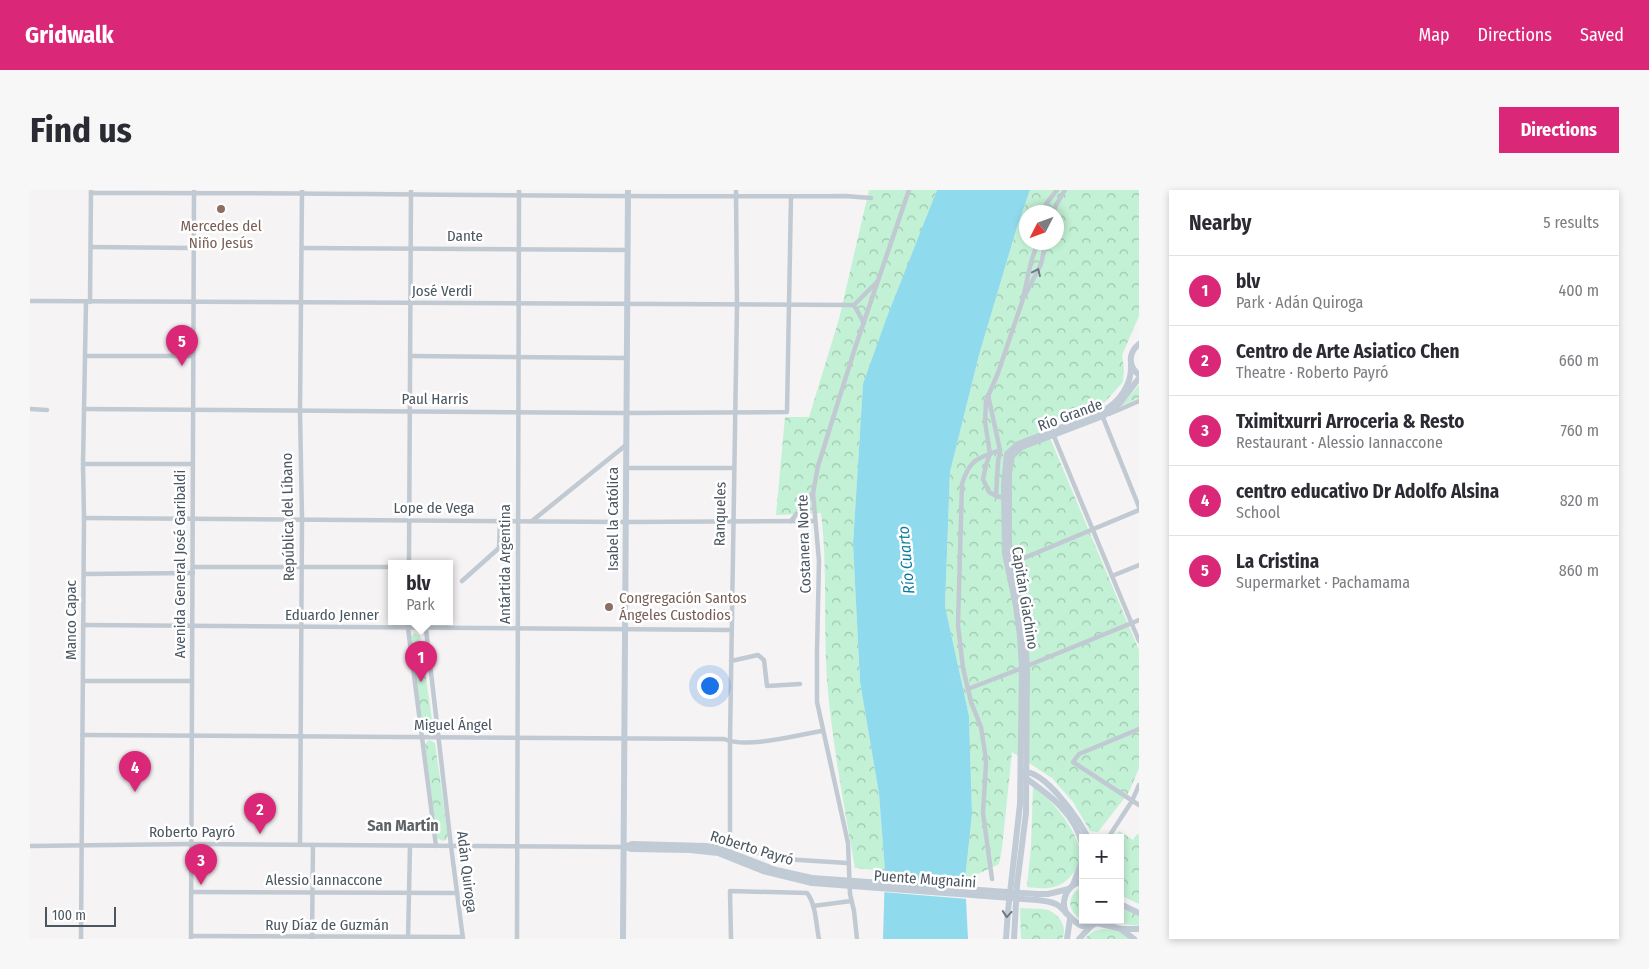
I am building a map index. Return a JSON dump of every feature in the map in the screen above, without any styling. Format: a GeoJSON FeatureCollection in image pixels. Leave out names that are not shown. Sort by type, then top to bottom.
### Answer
{"type":"FeatureCollection","features":[{"type":"Feature","properties":{"kind":"main road","name":"Isabel la Católica"},"geometry":{"type":"LineString","coordinates":[[623,939],[628,193]]}},
{"type":"Feature","properties":{"kind":"main road"},"geometry":{"type":"LineString","coordinates":[[1102,414],[1126,388],[1132,376],[1131,354],[1139,344]]}},
{"type":"Feature","properties":{"kind":"main road"},"geometry":{"type":"LineString","coordinates":[[1102,414],[1120,403],[1139,377],[1131,365]]}},
{"type":"Feature","properties":{"kind":"main road","name":"Río Grande"},"geometry":{"type":"LineString","coordinates":[[1012,456],[1022,447],[1052,432],[1102,414]]}},
{"type":"Feature","properties":{"kind":"main road","name":"Capitán Giachino"},"geometry":{"type":"LineString","coordinates":[[1006,939],[1010,884],[1028,752],[1023,612],[1009,542],[1004,468],[1007,454],[1018,444],[1052,432]]}},
{"type":"Feature","properties":{"kind":"main road","name":"Capitán Giachino"},"geometry":{"type":"LineString","coordinates":[[1012,456],[1006,498],[1004,554],[1016,606],[1025,667]]}},
{"type":"Feature","properties":{"kind":"main road"},"geometry":{"type":"LineString","coordinates":[[1024,774],[1035,776],[1058,795],[1076,816],[1086,834]]}},
{"type":"Feature","properties":{"kind":"main road"},"geometry":{"type":"LineString","coordinates":[[1024,774],[1050,794],[1064,809],[1079,834]]}},
{"type":"Feature","properties":{"kind":"main road","name":"Capitán Giachino"},"geometry":{"type":"LineString","coordinates":[[1014,939],[1015,911],[1026,813],[1024,774]]}},
{"type":"Feature","properties":{"kind":"main road","name":"Roberto Payró"},"geometry":{"type":"LineString","coordinates":[[624,847],[718,853],[764,872],[812,880]]}},
{"type":"Feature","properties":{"kind":"main road"},"geometry":{"type":"LineString","coordinates":[[1067,939],[1068,916],[1064,899],[1079,867]]}},
{"type":"Feature","properties":{"kind":"main road","name":"Puente Mugnaini"},"geometry":{"type":"LineString","coordinates":[[812,880],[1037,897]]}},
{"type":"Feature","properties":{"kind":"main road"},"geometry":{"type":"LineString","coordinates":[[1037,897],[1079,883]]}},
{"type":"Feature","properties":{"kind":"main road"},"geometry":{"type":"LineString","coordinates":[[1037,897],[1059,906],[1080,925],[1088,924]]}},
{"type":"Feature","properties":{"kind":"main road"},"geometry":{"type":"LineString","coordinates":[[1124,906],[1139,913]]}},
{"type":"Feature","properties":{"kind":"main road"},"geometry":{"type":"LineString","coordinates":[[1015,911],[1017,939]]}},
{"type":"Feature","properties":{"kind":"main road"},"geometry":{"type":"LineString","coordinates":[[1079,939],[1096,924]]}},
{"type":"Feature","properties":{"kind":"main road"},"geometry":{"type":"LineString","coordinates":[[1101,924],[1121,929],[1139,929]]}},
{"type":"Feature","properties":{"kind":"main road"},"geometry":{"type":"LineString","coordinates":[[1121,929],[1134,939]]}},
{"type":"Feature","properties":{"kind":"street","name":"Ranqueles"},"geometry":{"type":"LineString","coordinates":[[736,190],[737,305],[733,468],[730,838],[736,848],[784,859],[847,863]]}},
{"type":"Feature","properties":{"kind":"street"},"geometry":{"type":"LineString","coordinates":[[845,190],[845,196]]}},
{"type":"Feature","properties":{"kind":"street","name":"Costanera Norte"},"geometry":{"type":"LineString","coordinates":[[857,939],[847,863],[848,843],[822,731],[818,702],[819,561],[818,537],[814,522],[813,493],[818,466],[909,190]]}},
{"type":"Feature","properties":{"kind":"street"},"geometry":{"type":"LineString","coordinates":[[1046,205],[1057,190]]}},
{"type":"Feature","properties":{"kind":"street"},"geometry":{"type":"LineString","coordinates":[[1056,205],[1065,190]]}},
{"type":"Feature","properties":{"kind":"street","name":"Avenida General José Garibaldi"},"geometry":{"type":"LineString","coordinates":[[191,938],[194,191]]}},
{"type":"Feature","properties":{"kind":"street"},"geometry":{"type":"LineString","coordinates":[[91,192],[628,193],[871,198]]}},
{"type":"Feature","properties":{"kind":"street","name":"Manco Capac"},"geometry":{"type":"LineString","coordinates":[[81,939],[83,464],[91,247],[91,192]]}},
{"type":"Feature","properties":{"kind":"street","name":"República del Líbano"},"geometry":{"type":"LineString","coordinates":[[300,844],[302,192]]}},
{"type":"Feature","properties":{"kind":"street"},"geometry":{"type":"LineString","coordinates":[[409,560],[411,192]]}},
{"type":"Feature","properties":{"kind":"street","name":"Antártida Argentina"},"geometry":{"type":"LineString","coordinates":[[517,939],[519,193]]}},
{"type":"Feature","properties":{"kind":"street"},"geometry":{"type":"LineString","coordinates":[[790,305],[791,196]]}},
{"type":"Feature","properties":{"kind":"street"},"geometry":{"type":"LineString","coordinates":[[91,247],[194,248]]}},
{"type":"Feature","properties":{"kind":"street","name":"Dante"},"geometry":{"type":"LineString","coordinates":[[302,248],[627,250]]}},
{"type":"Feature","properties":{"kind":"street"},"geometry":{"type":"LineString","coordinates":[[1006,498],[989,492],[984,479],[990,454],[984,412],[988,395],[998,373],[1023,299],[1035,250]]}},
{"type":"Feature","properties":{"kind":"street"},"geometry":{"type":"LineString","coordinates":[[1023,299],[1041,264],[1044,250]]}},
{"type":"Feature","properties":{"kind":"street"},"geometry":{"type":"LineString","coordinates":[[864,323],[854,305],[878,280]]}},
{"type":"Feature","properties":{"kind":"street","name":"José Verdi"},"geometry":{"type":"LineString","coordinates":[[30,301],[854,305]]}},
{"type":"Feature","properties":{"kind":"street","name":"Paul Harris"},"geometry":{"type":"LineString","coordinates":[[84,409],[626,413],[787,412],[790,305]]}},
{"type":"Feature","properties":{"kind":"street"},"geometry":{"type":"LineString","coordinates":[[86,356],[193,356]]}},
{"type":"Feature","properties":{"kind":"street"},"geometry":{"type":"LineString","coordinates":[[410,356],[627,358]]}},
{"type":"Feature","properties":{"kind":"street"},"geometry":{"type":"LineString","coordinates":[[988,395],[1000,450],[996,496]]}},
{"type":"Feature","properties":{"kind":"street","name":"Río Grande"},"geometry":{"type":"LineString","coordinates":[[1102,414],[1139,401]]}},
{"type":"Feature","properties":{"kind":"street"},"geometry":{"type":"LineString","coordinates":[[30,409],[47,410]]}},
{"type":"Feature","properties":{"kind":"street"},"geometry":{"type":"LineString","coordinates":[[1012,563],[1093,530],[1139,508],[1102,414]]}},
{"type":"Feature","properties":{"kind":"street"},"geometry":{"type":"LineString","coordinates":[[1052,432],[1139,641]]}},
{"type":"Feature","properties":{"kind":"street"},"geometry":{"type":"LineString","coordinates":[[532,521],[626,445]]}},
{"type":"Feature","properties":{"kind":"street"},"geometry":{"type":"LineString","coordinates":[[992,879],[983,804],[985,753],[981,727],[971,702],[963,668],[958,625],[962,484],[972,464],[981,457],[1000,450]]}},
{"type":"Feature","properties":{"kind":"street"},"geometry":{"type":"LineString","coordinates":[[83,464],[193,464]]}},
{"type":"Feature","properties":{"kind":"street"},"geometry":{"type":"LineString","coordinates":[[626,468],[733,468]]}},
{"type":"Feature","properties":{"kind":"street"},"geometry":{"type":"LineString","coordinates":[[790,521],[813,493]]}},
{"type":"Feature","properties":{"kind":"street","name":"Lope de Vega"},"geometry":{"type":"LineString","coordinates":[[84,518],[626,522],[733,520],[814,522]]}},
{"type":"Feature","properties":{"kind":"street"},"geometry":{"type":"LineString","coordinates":[[462,582],[499,548],[500,521]]}},
{"type":"Feature","properties":{"kind":"street"},"geometry":{"type":"LineString","coordinates":[[1112,576],[1139,565]]}},
{"type":"Feature","properties":{"kind":"street"},"geometry":{"type":"LineString","coordinates":[[192,567],[388,568]]}},
{"type":"Feature","properties":{"kind":"street"},"geometry":{"type":"LineString","coordinates":[[84,574],[192,573]]}},
{"type":"Feature","properties":{"kind":"street"},"geometry":{"type":"LineString","coordinates":[[968,689],[1139,620]]}},
{"type":"Feature","properties":{"kind":"street","name":"Eduardo Jenner"},"geometry":{"type":"LineString","coordinates":[[83,626],[426,629],[517,627],[731,630]]}},
{"type":"Feature","properties":{"kind":"street","name":"Adán Quiroga"},"geometry":{"type":"LineString","coordinates":[[407,628],[436,846]]}},
{"type":"Feature","properties":{"kind":"street","name":"Adán Quiroga"},"geometry":{"type":"LineString","coordinates":[[426,629],[456,893],[463,938]]}},
{"type":"Feature","properties":{"kind":"street"},"geometry":{"type":"LineString","coordinates":[[731,660],[758,655],[764,660],[767,686],[800,684]]}},
{"type":"Feature","properties":{"kind":"street"},"geometry":{"type":"LineString","coordinates":[[83,681],[192,681]]}},
{"type":"Feature","properties":{"kind":"street"},"geometry":{"type":"LineString","coordinates":[[1139,728],[1079,754],[1073,762],[1139,805]]}},
{"type":"Feature","properties":{"kind":"street","name":"Miguel Ángel"},"geometry":{"type":"LineString","coordinates":[[82,734],[724,739],[734,743],[822,731]]}},
{"type":"Feature","properties":{"kind":"street"},"geometry":{"type":"LineString","coordinates":[[1111,834],[1132,801],[1139,785]]}},
{"type":"Feature","properties":{"kind":"street","name":"Roberto Payró"},"geometry":{"type":"LineString","coordinates":[[30,846],[300,844],[624,847]]}},
{"type":"Feature","properties":{"kind":"street"},"geometry":{"type":"LineString","coordinates":[[312,938],[313,845]]}},
{"type":"Feature","properties":{"kind":"street"},"geometry":{"type":"LineString","coordinates":[[408,938],[410,846]]}},
{"type":"Feature","properties":{"kind":"street"},"geometry":{"type":"LineString","coordinates":[[731,939],[730,891],[803,892],[810,897],[819,939]]}},
{"type":"Feature","properties":{"kind":"street","name":"Alessio Iannaccone"},"geometry":{"type":"LineString","coordinates":[[192,892],[456,893]]}},
{"type":"Feature","properties":{"kind":"street"},"geometry":{"type":"LineString","coordinates":[[813,906],[851,901]]}},
{"type":"Feature","properties":{"kind":"street","name":"Ruy Díaz de Guzmán"},"geometry":{"type":"LineString","coordinates":[[191,938],[463,938]]}},
{"type":"Feature","properties":{"kind":"green space"},"geometry":{"type":"Polygon","coordinates":[[[869,190],[937,190],[863,385],[853,544],[860,682],[879,794],[885,871],[855,868],[829,704],[821,513],[776,515],[785,417],[809,417],[839,319],[869,190]]]}},
{"type":"Feature","properties":{"kind":"green space"},"geometry":{"type":"Polygon","coordinates":[[[1030,190],[1139,190],[1139,316],[1122,355],[1123,382],[1104,403],[1045,426],[1139,650],[1139,768],[1129,792],[1098,832],[1090,831],[1073,802],[1052,778],[1012,752],[999,864],[965,880],[972,814],[969,716],[945,606],[950,472],[979,355],[1019,221],[1019,250],[1064,250],[1064,205],[1025,205],[1030,190]]]}},
{"type":"Feature","properties":{"kind":"green space"},"geometry":{"type":"Polygon","coordinates":[[[1139,385],[1139,398],[1121,406],[1139,385]]]}},
{"type":"Feature","properties":{"kind":"green space"},"geometry":{"type":"Polygon","coordinates":[[[415,633],[420,636],[433,727],[431,733],[428,734],[422,731],[410,637],[415,633]]]}},
{"type":"Feature","properties":{"kind":"green space"},"geometry":{"type":"Polygon","coordinates":[[[429,740],[435,743],[448,835],[446,840],[443,841],[437,838],[425,744],[429,740]]]}},
{"type":"Feature","properties":{"kind":"green space"},"geometry":{"type":"Polygon","coordinates":[[[1033,786],[1048,799],[1069,824],[1078,843],[1079,862],[1072,875],[1061,884],[1050,888],[1027,887],[1031,846],[1033,786]]]}},
{"type":"Feature","properties":{"kind":"green space"},"geometry":{"type":"Polygon","coordinates":[[[1124,834],[1133,840],[1137,834],[1139,835],[1139,904],[1124,897],[1124,834]]]}},
{"type":"Feature","properties":{"kind":"green space"},"geometry":{"type":"Polygon","coordinates":[[[1079,889],[1079,917],[1073,913],[1070,903],[1073,894],[1079,889]]]}},
{"type":"Feature","properties":{"kind":"green space"},"geometry":{"type":"Polygon","coordinates":[[[1020,908],[1045,909],[1052,912],[1062,922],[1064,935],[1062,939],[1021,939],[1020,908]]]}},
{"type":"Feature","properties":{"kind":"green space"},"geometry":{"type":"Polygon","coordinates":[[[1124,910],[1139,916],[1139,926],[1123,924],[1124,910]]]}},
{"type":"Feature","properties":{"kind":"green space"},"geometry":{"type":"Polygon","coordinates":[[[1104,929],[1118,932],[1130,939],[1085,939],[1093,932],[1104,929]]]}},
{"type":"Feature","properties":{"kind":"water","name":"Río Cuarto"},"geometry":{"type":"Polygon","coordinates":[[[937,190],[1030,190],[1025,205],[1019,205],[1019,221],[979,355],[950,472],[945,606],[969,716],[972,814],[965,880],[968,939],[883,939],[885,871],[879,794],[860,682],[853,544],[863,384],[937,190]]]}},
{"type":"Feature","properties":{"kind":"pier"},"geometry":{"type":"Polygon","coordinates":[[[883,878],[967,884],[968,899],[882,892],[883,878]]]}},
{"type":"Feature","properties":{"kind":"place","name":"Mercedes del Niño Jesús"},"geometry":{"type":"Point","coordinates":[221,209]}},
{"type":"Feature","properties":{"kind":"place","name":"La Cristina"},"geometry":{"type":"Point","coordinates":[182,366]}},
{"type":"Feature","properties":{"kind":"place","name":"Congregación Santos Ángeles Custodios"},"geometry":{"type":"Point","coordinates":[609,607]}},
{"type":"Feature","properties":{"kind":"place","name":"blv"},"geometry":{"type":"Point","coordinates":[421,682]}},
{"type":"Feature","properties":{"kind":"place","name":"centro educativo Dr Adolfo Alsina"},"geometry":{"type":"Point","coordinates":[135,792]}},
{"type":"Feature","properties":{"kind":"place","name":"Centro de Arte Asiatico Chen"},"geometry":{"type":"Point","coordinates":[260,834]}},
{"type":"Feature","properties":{"kind":"place","name":"Tximitxurri Arroceria & Resto"},"geometry":{"type":"Point","coordinates":[201,885]}},
{"type":"Feature","properties":{"kind":"district","name":"San Martín"},"geometry":{"type":"Point","coordinates":[403,825]}}]}
